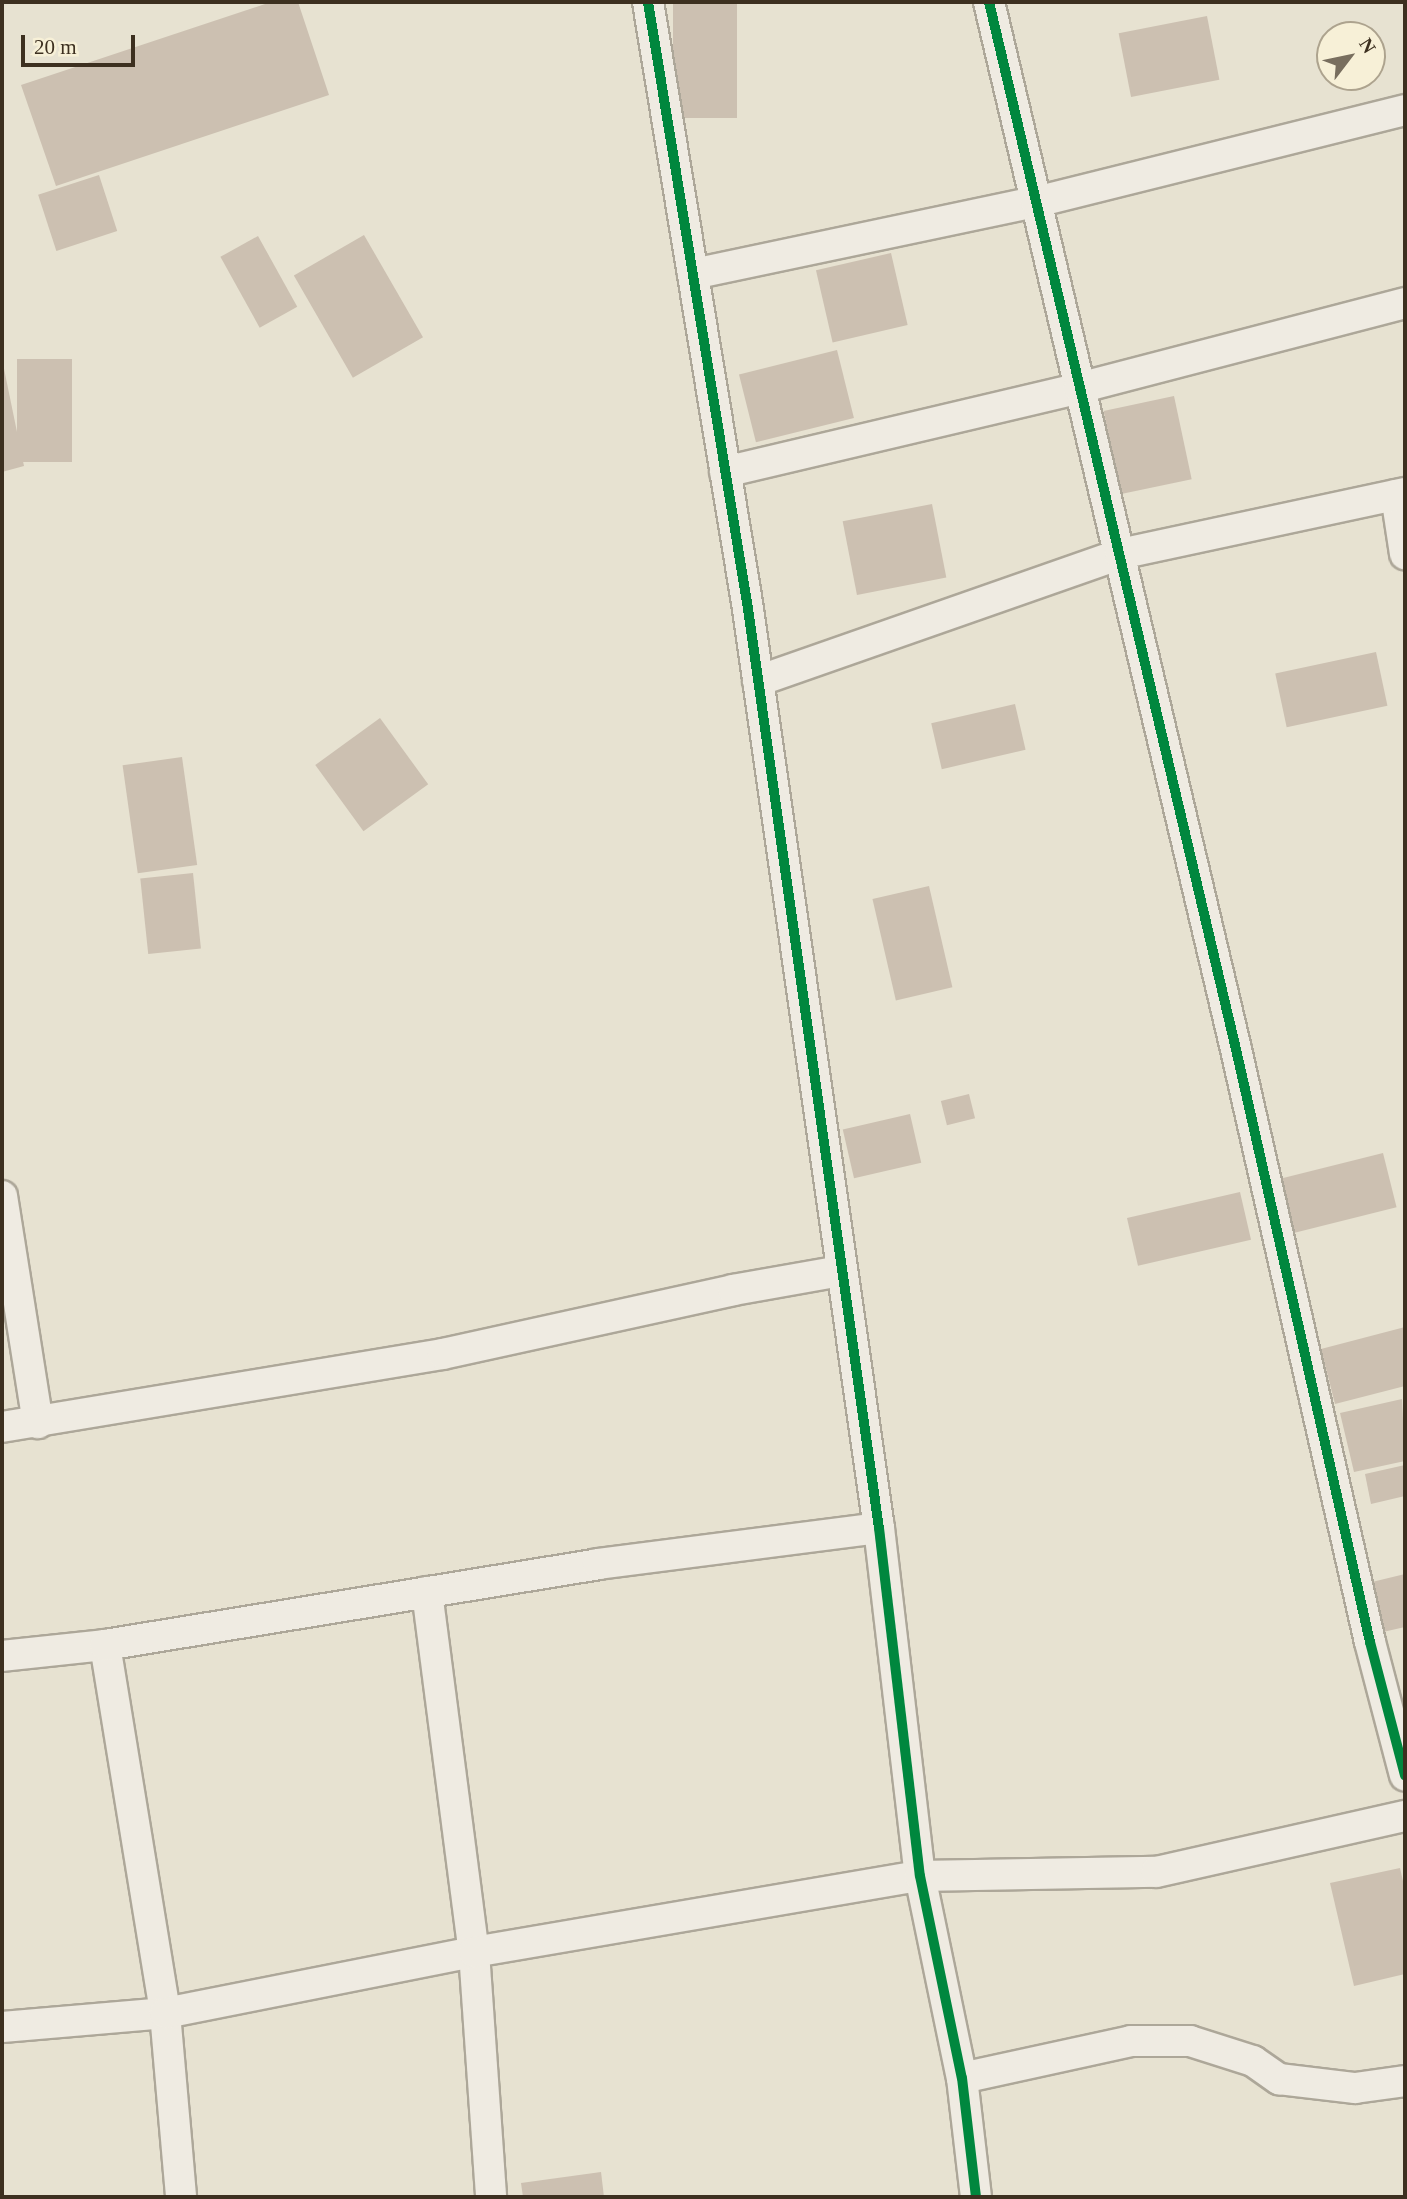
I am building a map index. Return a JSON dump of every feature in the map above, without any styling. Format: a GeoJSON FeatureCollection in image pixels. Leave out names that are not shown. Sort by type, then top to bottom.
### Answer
{"type":"FeatureCollection","features":[{"type":"Feature","properties":{"kind":"street"},"geometry":{"type":"LineString","coordinates":[[648,2],[758,681],[879,1528],[920,1876],[962,2078],[976,2197]]}},
{"type":"Feature","properties":{"kind":"street"},"geometry":{"type":"LineString","coordinates":[[989,2],[1120,554],[1370,1642],[1405,1775]]}},
{"type":"Feature","properties":{"kind":"street"},"geometry":{"type":"LineString","coordinates":[[693,274],[1036,202],[1405,110]]}},
{"type":"Feature","properties":{"kind":"street"},"geometry":{"type":"LineString","coordinates":[[725,472],[1079,388],[1405,303]]}},
{"type":"Feature","properties":{"kind":"street"},"geometry":{"type":"LineString","coordinates":[[758,681],[1120,554],[1401,494],[1405,554]]}},
{"type":"Feature","properties":{"kind":"street"},"geometry":{"type":"LineString","coordinates":[[2,1196],[38,1423]]}},
{"type":"Feature","properties":{"kind":"street"},"geometry":{"type":"LineString","coordinates":[[2,1427],[443,1354],[733,1290],[841,1271]]}},
{"type":"Feature","properties":{"kind":"street"},"geometry":{"type":"LineString","coordinates":[[2,1656],[105,1645],[598,1564],[879,1528]]}},
{"type":"Feature","properties":{"kind":"street"},"geometry":{"type":"LineString","coordinates":[[427,1592],[474,1952],[491,2197]]}},
{"type":"Feature","properties":{"kind":"street"},"geometry":{"type":"LineString","coordinates":[[105,1645],[165,2013],[181,2197]]}},
{"type":"Feature","properties":{"kind":"street"},"geometry":{"type":"LineString","coordinates":[[2,2027],[165,2013],[474,1952],[920,1876],[1156,1872],[1405,1816]]}},
{"type":"Feature","properties":{"kind":"street"},"geometry":{"type":"LineString","coordinates":[[962,2078],[1131,2041],[1190,2041],[1252,2062],[1279,2079],[1355,2088],[1405,2081]]}},
{"type":"Feature","properties":{"kind":"building"},"geometry":{"type":"Polygon","coordinates":[[[271,2],[298,2],[329,95],[56,186],[21,85],[271,2]]]}},
{"type":"Feature","properties":{"kind":"building"},"geometry":{"type":"Polygon","coordinates":[[[673,2],[737,2],[737,118],[673,118],[673,2]]]}},
{"type":"Feature","properties":{"kind":"building"},"geometry":{"type":"Polygon","coordinates":[[[1207,16],[1219,80],[1131,97],[1119,33],[1207,16]]]}},
{"type":"Feature","properties":{"kind":"building"},"geometry":{"type":"Polygon","coordinates":[[[99,175],[117,231],[56,251],[38,195],[99,175]]]}},
{"type":"Feature","properties":{"kind":"building"},"geometry":{"type":"Polygon","coordinates":[[[364,235],[423,337],[353,378],[294,276],[364,235]]]}},
{"type":"Feature","properties":{"kind":"building"},"geometry":{"type":"Polygon","coordinates":[[[258,236],[297,307],[260,328],[220,257],[258,236]]]}},
{"type":"Feature","properties":{"kind":"building"},"geometry":{"type":"Polygon","coordinates":[[[891,253],[908,325],[833,342],[816,270],[891,253]]]}},
{"type":"Feature","properties":{"kind":"building"},"geometry":{"type":"Polygon","coordinates":[[[837,350],[854,418],[756,442],[739,374],[837,350]]]}},
{"type":"Feature","properties":{"kind":"building"},"geometry":{"type":"Polygon","coordinates":[[[2,359],[24,466],[2,472],[2,359]]]}},
{"type":"Feature","properties":{"kind":"building"},"geometry":{"type":"Polygon","coordinates":[[[17,359],[72,359],[72,462],[17,462],[17,359]]]}},
{"type":"Feature","properties":{"kind":"building"},"geometry":{"type":"Polygon","coordinates":[[[1174,396],[1192,479],[1121,494],[1104,411],[1174,396]]]}},
{"type":"Feature","properties":{"kind":"building"},"geometry":{"type":"Polygon","coordinates":[[[932,504],[946,578],[857,595],[843,521],[932,504]]]}},
{"type":"Feature","properties":{"kind":"building"},"geometry":{"type":"Polygon","coordinates":[[[1376,652],[1387,706],[1287,727],[1275,673],[1376,652]]]}},
{"type":"Feature","properties":{"kind":"building"},"geometry":{"type":"Polygon","coordinates":[[[1015,704],[1026,750],[942,769],[931,723],[1015,704]]]}},
{"type":"Feature","properties":{"kind":"building"},"geometry":{"type":"Polygon","coordinates":[[[380,718],[428,784],[363,831],[315,765],[380,718]]]}},
{"type":"Feature","properties":{"kind":"building"},"geometry":{"type":"Polygon","coordinates":[[[182,757],[197,865],[138,873],[123,765],[182,757]]]}},
{"type":"Feature","properties":{"kind":"building"},"geometry":{"type":"Polygon","coordinates":[[[193,873],[201,949],[148,954],[140,879],[193,873]]]}},
{"type":"Feature","properties":{"kind":"building"},"geometry":{"type":"Polygon","coordinates":[[[929,886],[952,987],[896,1000],[872,899],[929,886]]]}},
{"type":"Feature","properties":{"kind":"building"},"geometry":{"type":"Polygon","coordinates":[[[969,1094],[975,1118],[947,1125],[941,1101],[969,1094]]]}},
{"type":"Feature","properties":{"kind":"building"},"geometry":{"type":"Polygon","coordinates":[[[910,1114],[921,1163],[854,1178],[843,1130],[910,1114]]]}},
{"type":"Feature","properties":{"kind":"building"},"geometry":{"type":"Polygon","coordinates":[[[1383,1153],[1397,1207],[1294,1233],[1280,1179],[1383,1153]]]}},
{"type":"Feature","properties":{"kind":"building"},"geometry":{"type":"Polygon","coordinates":[[[1240,1192],[1251,1240],[1138,1266],[1127,1218],[1240,1192]]]}},
{"type":"Feature","properties":{"kind":"building"},"geometry":{"type":"Polygon","coordinates":[[[1405,1327],[1405,1386],[1335,1404],[1321,1349],[1405,1327]]]}},
{"type":"Feature","properties":{"kind":"building"},"geometry":{"type":"Polygon","coordinates":[[[1402,1399],[1405,1461],[1354,1472],[1340,1413],[1402,1399]]]}},
{"type":"Feature","properties":{"kind":"building"},"geometry":{"type":"Polygon","coordinates":[[[1405,1465],[1405,1496],[1371,1504],[1365,1474],[1405,1465]]]}},
{"type":"Feature","properties":{"kind":"building"},"geometry":{"type":"Polygon","coordinates":[[[1405,1574],[1405,1627],[1383,1632],[1372,1582],[1405,1574]]]}},
{"type":"Feature","properties":{"kind":"building"},"geometry":{"type":"Polygon","coordinates":[[[1400,1868],[1405,1890],[1405,1974],[1354,1986],[1330,1883],[1400,1868]]]}},
{"type":"Feature","properties":{"kind":"building"},"geometry":{"type":"Polygon","coordinates":[[[601,2172],[604,2197],[523,2197],[521,2183],[601,2172]]]}},
{"type":"Feature","properties":{"kind":"cycle path"},"geometry":{"type":"LineString","coordinates":[[648,2],[748,609],[879,1528],[920,1876],[962,2078],[976,2197]]}},
{"type":"Feature","properties":{"kind":"cycle path"},"geometry":{"type":"LineString","coordinates":[[989,2],[1235,1045],[1370,1642],[1405,1775]]}}]}
